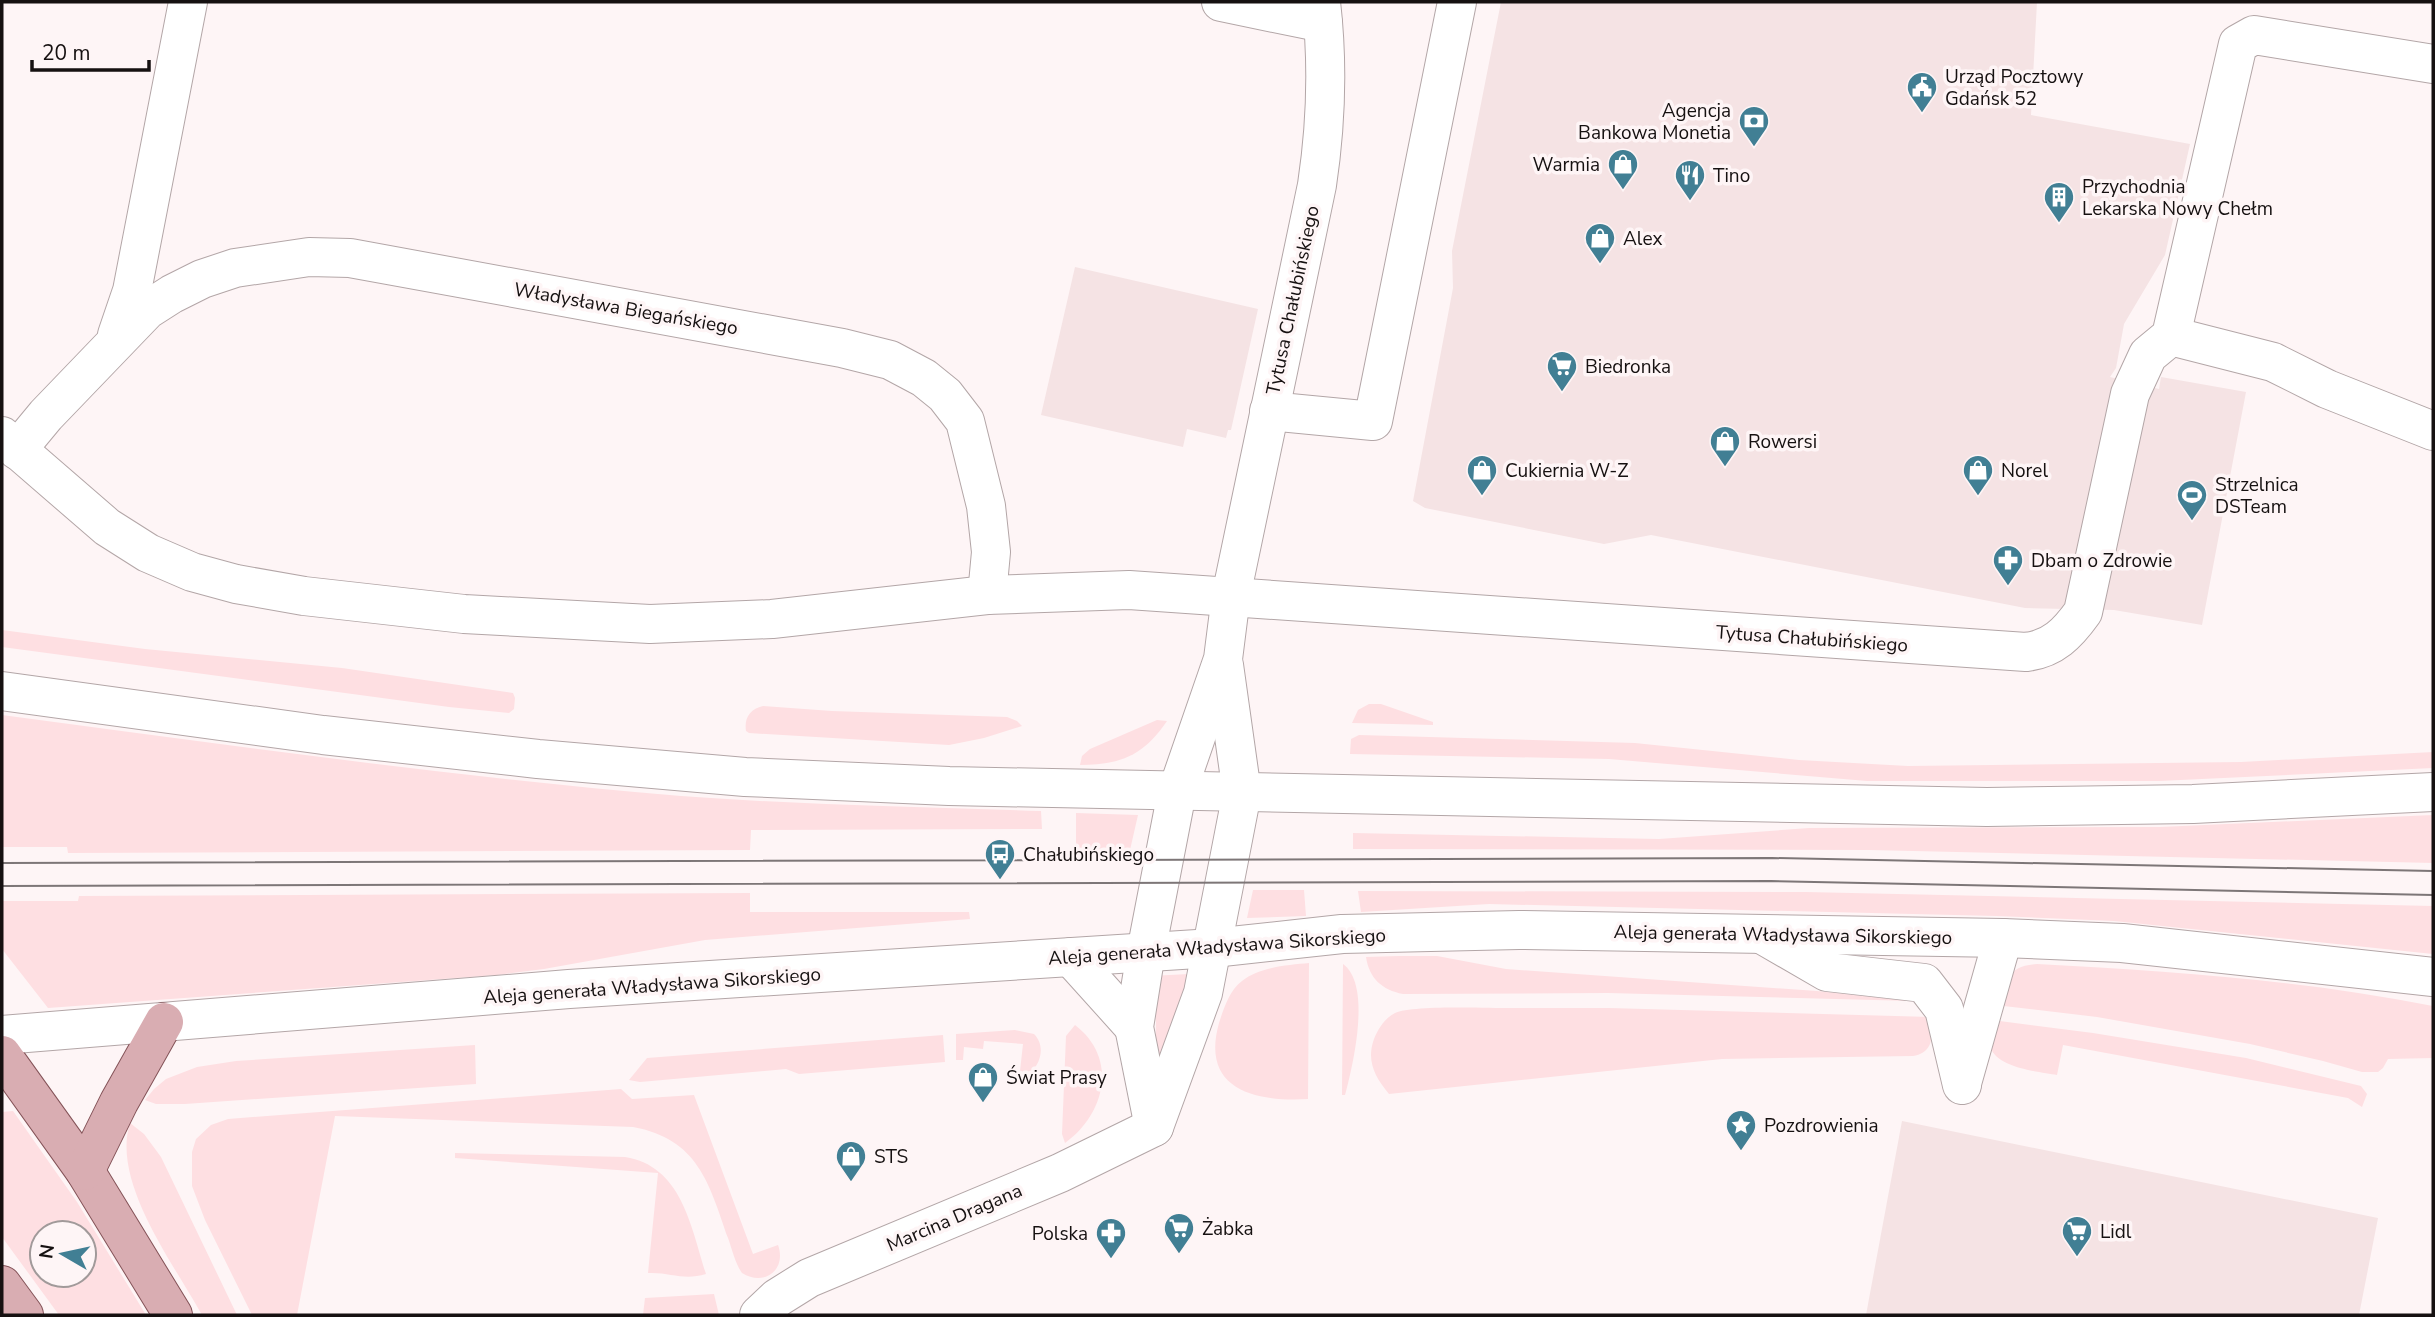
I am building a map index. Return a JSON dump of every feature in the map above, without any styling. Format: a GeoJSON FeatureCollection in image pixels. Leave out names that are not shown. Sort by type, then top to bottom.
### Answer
{"type":"FeatureCollection","features":[{"type":"Feature","properties":{"kind":"main road"},"geometry":{"type":"LineString","coordinates":[[85,1171],[164,1023]]}},
{"type":"Feature","properties":{"kind":"main road"},"geometry":{"type":"LineString","coordinates":[[2,1055],[85,1171],[173,1315]]}},
{"type":"Feature","properties":{"kind":"main road"},"geometry":{"type":"LineString","coordinates":[[2,1285],[24,1315]]}},
{"type":"Feature","properties":{"kind":"street"},"geometry":{"type":"LineString","coordinates":[[113,347],[132,291],[188,2]]}},
{"type":"Feature","properties":{"kind":"street"},"geometry":{"type":"LineString","coordinates":[[1221,2],[1322,12]]}},
{"type":"Feature","properties":{"kind":"street"},"geometry":{"type":"LineString","coordinates":[[1269,411],[1373,421],[1457,2]]}},
{"type":"Feature","properties":{"kind":"street","name":"Tytusa Chałubińskiego"},"geometry":{"type":"LineString","coordinates":[[1146,952],[1177,792],[1223,659],[1231,596],[1321,161],[1324,111],[1322,12]]}},
{"type":"Feature","properties":{"kind":"street"},"geometry":{"type":"LineString","coordinates":[[2433,64],[2254,35],[2238,44],[2171,336],[2273,362],[2327,390],[2433,431]]}},
{"type":"Feature","properties":{"kind":"street","name":"Władysława Biegańskiego"},"geometry":{"type":"LineString","coordinates":[[9,443],[46,415],[147,310],[202,279],[235,268],[309,257],[361,260],[842,348],[890,360],[924,378],[945,395],[965,421],[986,506],[991,552],[987,595]]}},
{"type":"Feature","properties":{"kind":"street","name":"Tytusa Chałubińskiego"},"geometry":{"type":"LineString","coordinates":[[1231,596],[1345,607],[2026,652],[2039,650],[2060,639],[2082,612],[2130,394],[2148,355],[2171,336]]}},
{"type":"Feature","properties":{"kind":"street"},"geometry":{"type":"LineString","coordinates":[[9,443],[107,527],[148,553],[192,572],[236,584],[304,596],[464,614],[662,624],[772,619],[987,595],[1129,590],[1231,596]]}},
{"type":"Feature","properties":{"kind":"street","name":"Tytusa Chałubińskiego"},"geometry":{"type":"LineString","coordinates":[[1213,948],[1242,793],[1223,659]]}},
{"type":"Feature","properties":{"kind":"street"},"geometry":{"type":"LineString","coordinates":[[2,691],[323,735],[745,778],[1306,795],[2000,807],[2193,804],[2433,792]]}},
{"type":"Feature","properties":{"kind":"street"},"geometry":{"type":"LineString","coordinates":[[1236,743],[1306,795]]}},
{"type":"Feature","properties":{"kind":"street","name":"Aleja generała Władysława Sikorskiego"},"geometry":{"type":"LineString","coordinates":[[2,1035],[569,989],[1213,948],[1342,934],[1519,930],[2003,938],[2122,943],[2433,977]]}},
{"type":"Feature","properties":{"kind":"street"},"geometry":{"type":"LineString","coordinates":[[1758,933],[1826,972],[1924,983],[1944,1009],[1962,1085],[2003,938]]}},
{"type":"Feature","properties":{"kind":"street"},"geometry":{"type":"LineString","coordinates":[[1154,1127],[1203,993],[1213,948]]}},
{"type":"Feature","properties":{"kind":"street"},"geometry":{"type":"LineString","coordinates":[[1146,952],[1134,1027],[1154,1127]]}},
{"type":"Feature","properties":{"kind":"street"},"geometry":{"type":"LineString","coordinates":[[1071,957],[1134,1027]]}},
{"type":"Feature","properties":{"kind":"street","name":"Marcina Dragana"},"geometry":{"type":"LineString","coordinates":[[760,1315],[777,1298],[809,1278],[1060,1174],[1154,1127]]}},
{"type":"Feature","properties":{"kind":"shaded area"},"geometry":{"type":"Polygon","coordinates":[[[1501,2],[2037,2],[2031,115],[2190,144],[2165,255],[2124,324],[2116,368],[2110,377],[2159,389],[2161,377],[2246,392],[2202,625],[2114,610],[2025,608],[1651,535],[1604,544],[1425,508],[1413,501],[1453,288],[1452,251],[1501,2]]]}},
{"type":"Feature","properties":{"kind":"shaded area"},"geometry":{"type":"Polygon","coordinates":[[[1075,267],[1258,309],[1231,430],[1228,430],[1226,438],[1187,429],[1183,447],[1041,415],[1075,267]]]}},
{"type":"Feature","properties":{"kind":"shaded area"},"geometry":{"type":"Polygon","coordinates":[[[2,630],[145,649],[342,668],[513,693],[514,709],[509,713],[449,707],[2,647],[2,630]]]}},
{"type":"Feature","properties":{"kind":"shaded area"},"geometry":{"type":"Polygon","coordinates":[[[1369,704],[1381,704],[1433,722],[1433,725],[1352,723],[1358,710],[1369,704]]]}},
{"type":"Feature","properties":{"kind":"shaded area"},"geometry":{"type":"Polygon","coordinates":[[[763,706],[1007,717],[1022,726],[949,745],[749,733],[746,731],[747,718],[755,709],[763,706]]]}},
{"type":"Feature","properties":{"kind":"shaded area"},"geometry":{"type":"Polygon","coordinates":[[[2,715],[341,760],[681,796],[771,802],[1041,811],[1042,829],[751,830],[750,850],[68,853],[67,847],[2,847],[2,715]]]}},
{"type":"Feature","properties":{"kind":"shaded area"},"geometry":{"type":"Polygon","coordinates":[[[1157,720],[1167,721],[1149,742],[1130,756],[1108,763],[1080,765],[1082,756],[1090,749],[1157,720]]]}},
{"type":"Feature","properties":{"kind":"shaded area"},"geometry":{"type":"Polygon","coordinates":[[[1359,735],[1635,743],[1799,760],[1908,766],[2241,762],[2433,752],[2433,768],[2159,781],[1867,781],[1609,759],[1350,754],[1351,739],[1359,735]]]}},
{"type":"Feature","properties":{"kind":"shaded area"},"geometry":{"type":"Polygon","coordinates":[[[1076,813],[1138,815],[1130,850],[1076,849],[1076,813]]]}},
{"type":"Feature","properties":{"kind":"shaded area"},"geometry":{"type":"Polygon","coordinates":[[[2433,815],[2433,863],[1869,850],[1353,849],[1353,833],[1659,839],[1809,828],[2160,827],[2433,815]]]}},
{"type":"Feature","properties":{"kind":"shaded area"},"geometry":{"type":"Polygon","coordinates":[[[1253,890],[1304,890],[1306,916],[1247,918],[1253,890]]]}},
{"type":"Feature","properties":{"kind":"shaded area"},"geometry":{"type":"Polygon","coordinates":[[[1358,891],[1806,892],[2433,906],[2433,954],[2114,921],[1996,916],[1489,904],[1361,912],[1358,891]]]}},
{"type":"Feature","properties":{"kind":"shaded area"},"geometry":{"type":"Polygon","coordinates":[[[750,893],[750,912],[969,912],[970,919],[705,940],[497,975],[48,1008],[2,949],[2,901],[78,901],[79,896],[750,893]]]}},
{"type":"Feature","properties":{"kind":"shaded area"},"geometry":{"type":"Polygon","coordinates":[[[1437,956],[1506,969],[1817,991],[1913,1001],[1608,993],[1403,994],[1383,986],[1373,977],[1366,957],[1437,956]]]}},
{"type":"Feature","properties":{"kind":"shaded area"},"geometry":{"type":"Polygon","coordinates":[[[1309,963],[1308,1099],[1269,1098],[1237,1087],[1225,1077],[1218,1064],[1215,1046],[1219,1023],[1230,995],[1237,985],[1249,976],[1274,968],[1309,963]]]}},
{"type":"Feature","properties":{"kind":"shaded area"},"geometry":{"type":"Polygon","coordinates":[[[1343,964],[1352,974],[1357,989],[1358,1007],[1356,1046],[1345,1095],[1342,1095],[1343,964]]]}},
{"type":"Feature","properties":{"kind":"shaded area"},"geometry":{"type":"Polygon","coordinates":[[[2027,965],[2285,983],[2433,1006],[2433,1058],[2388,1059],[2378,1072],[2362,1072],[2250,1044],[2097,1017],[1995,1005],[2005,982],[2013,972],[2027,965]]]}},
{"type":"Feature","properties":{"kind":"shaded area"},"geometry":{"type":"Polygon","coordinates":[[[1189,974],[1160,1075],[1155,1068],[1156,1022],[1150,976],[1189,974]]]}},
{"type":"Feature","properties":{"kind":"shaded area"},"geometry":{"type":"Polygon","coordinates":[[[1609,1008],[1931,1017],[1932,1036],[1929,1047],[1913,1056],[1722,1059],[1389,1094],[1373,1068],[1371,1054],[1378,1031],[1388,1018],[1404,1010],[1609,1008]]]}},
{"type":"Feature","properties":{"kind":"shaded area"},"geometry":{"type":"Polygon","coordinates":[[[1992,1020],[2246,1058],[2361,1086],[2367,1094],[2362,1107],[2348,1098],[2063,1045],[2057,1075],[2030,1070],[2010,1065],[1995,1055],[1990,1045],[1992,1020]]]}},
{"type":"Feature","properties":{"kind":"shaded area"},"geometry":{"type":"Polygon","coordinates":[[[1075,1025],[1089,1038],[1097,1053],[1102,1069],[1102,1085],[1090,1117],[1065,1143],[1062,1134],[1066,1036],[1075,1025]]]}},
{"type":"Feature","properties":{"kind":"shaded area"},"geometry":{"type":"Polygon","coordinates":[[[1015,1030],[1034,1034],[1041,1047],[1036,1067],[1025,1077],[1019,1080],[1023,1044],[984,1041],[983,1049],[964,1047],[963,1060],[956,1060],[956,1034],[1015,1030]]]}},
{"type":"Feature","properties":{"kind":"shaded area"},"geometry":{"type":"Polygon","coordinates":[[[943,1035],[945,1062],[799,1074],[786,1069],[640,1082],[629,1080],[647,1058],[943,1035]]]}},
{"type":"Feature","properties":{"kind":"shaded area"},"geometry":{"type":"Polygon","coordinates":[[[475,1045],[476,1084],[185,1104],[156,1104],[145,1100],[166,1079],[197,1067],[236,1061],[475,1045]]]}},
{"type":"Feature","properties":{"kind":"shaded area"},"geometry":{"type":"Polygon","coordinates":[[[621,1089],[632,1099],[694,1095],[753,1254],[778,1245],[779,1262],[772,1274],[758,1278],[742,1273],[707,1182],[687,1153],[655,1133],[633,1127],[335,1116],[297,1315],[252,1315],[205,1220],[192,1186],[192,1152],[196,1139],[211,1125],[228,1119],[621,1089]]]}},
{"type":"Feature","properties":{"kind":"shaded area"},"geometry":{"type":"Polygon","coordinates":[[[13,1111],[87,1219],[28,1219],[28,1273],[2,1237],[2,1112],[13,1111]]]}},
{"type":"Feature","properties":{"kind":"shaded area"},"geometry":{"type":"Polygon","coordinates":[[[1902,1121],[2378,1218],[2359,1315],[1866,1315],[1902,1121]]]}},
{"type":"Feature","properties":{"kind":"shaded area"},"geometry":{"type":"Polygon","coordinates":[[[130,1123],[144,1134],[161,1157],[237,1315],[202,1315],[148,1222],[129,1171],[126,1146],[130,1123]]]}},
{"type":"Feature","properties":{"kind":"shaded area"},"geometry":{"type":"Polygon","coordinates":[[[455,1153],[625,1157],[644,1163],[660,1172],[681,1201],[706,1274],[690,1277],[648,1273],[658,1173],[455,1158],[455,1153]]]}},
{"type":"Feature","properties":{"kind":"shaded area"},"geometry":{"type":"Polygon","coordinates":[[[98,1236],[146,1315],[59,1315],[40,1289],[98,1289],[98,1236]]]}},
{"type":"Feature","properties":{"kind":"shaded area"},"geometry":{"type":"Polygon","coordinates":[[[714,1294],[719,1315],[643,1315],[645,1298],[714,1294]]]}},
{"type":"Feature","properties":{"kind":"tram line"},"geometry":{"type":"LineString","coordinates":[[2,863],[1772,858],[2433,871]]}},
{"type":"Feature","properties":{"kind":"tram line"},"geometry":{"type":"LineString","coordinates":[[2,886],[1771,881],[2433,895]]}},
{"type":"Feature","properties":{"kind":"place","name":"Urząd Pocztowy Gdańsk 52"},"geometry":{"type":"Point","coordinates":[1922,114]}},
{"type":"Feature","properties":{"kind":"place","name":"Agencja Bankowa Monetia"},"geometry":{"type":"Point","coordinates":[1754,148]}},
{"type":"Feature","properties":{"kind":"place","name":"Warmia"},"geometry":{"type":"Point","coordinates":[1623,191]}},
{"type":"Feature","properties":{"kind":"place","name":"Tino"},"geometry":{"type":"Point","coordinates":[1690,202]}},
{"type":"Feature","properties":{"kind":"place","name":"Przychodnia Lekarska Nowy Chełm"},"geometry":{"type":"Point","coordinates":[2059,224]}},
{"type":"Feature","properties":{"kind":"place","name":"Alex"},"geometry":{"type":"Point","coordinates":[1600,265]}},
{"type":"Feature","properties":{"kind":"place","name":"Biedronka"},"geometry":{"type":"Point","coordinates":[1562,393]}},
{"type":"Feature","properties":{"kind":"place","name":"Rowersi"},"geometry":{"type":"Point","coordinates":[1725,468]}},
{"type":"Feature","properties":{"kind":"place","name":"Cukiernia W-Z"},"geometry":{"type":"Point","coordinates":[1482,497]}},
{"type":"Feature","properties":{"kind":"place","name":"Norel"},"geometry":{"type":"Point","coordinates":[1978,497]}},
{"type":"Feature","properties":{"kind":"place","name":"Strzelnica DSTeam"},"geometry":{"type":"Point","coordinates":[2192,522]}},
{"type":"Feature","properties":{"kind":"place","name":"Dbam o Zdrowie"},"geometry":{"type":"Point","coordinates":[2008,587]}},
{"type":"Feature","properties":{"kind":"place","name":"Chałubińskiego"},"geometry":{"type":"Point","coordinates":[1000,881]}},
{"type":"Feature","properties":{"kind":"place","name":"Świat Prasy"},"geometry":{"type":"Point","coordinates":[983,1104]}},
{"type":"Feature","properties":{"kind":"place","name":"Pozdrowienia"},"geometry":{"type":"Point","coordinates":[1741,1152]}},
{"type":"Feature","properties":{"kind":"place","name":"STS"},"geometry":{"type":"Point","coordinates":[851,1183]}},
{"type":"Feature","properties":{"kind":"place","name":"Żabka"},"geometry":{"type":"Point","coordinates":[1179,1255]}},
{"type":"Feature","properties":{"kind":"place","name":"Lidl"},"geometry":{"type":"Point","coordinates":[2077,1258]}},
{"type":"Feature","properties":{"kind":"place","name":"Polska"},"geometry":{"type":"Point","coordinates":[1111,1260]}}]}
